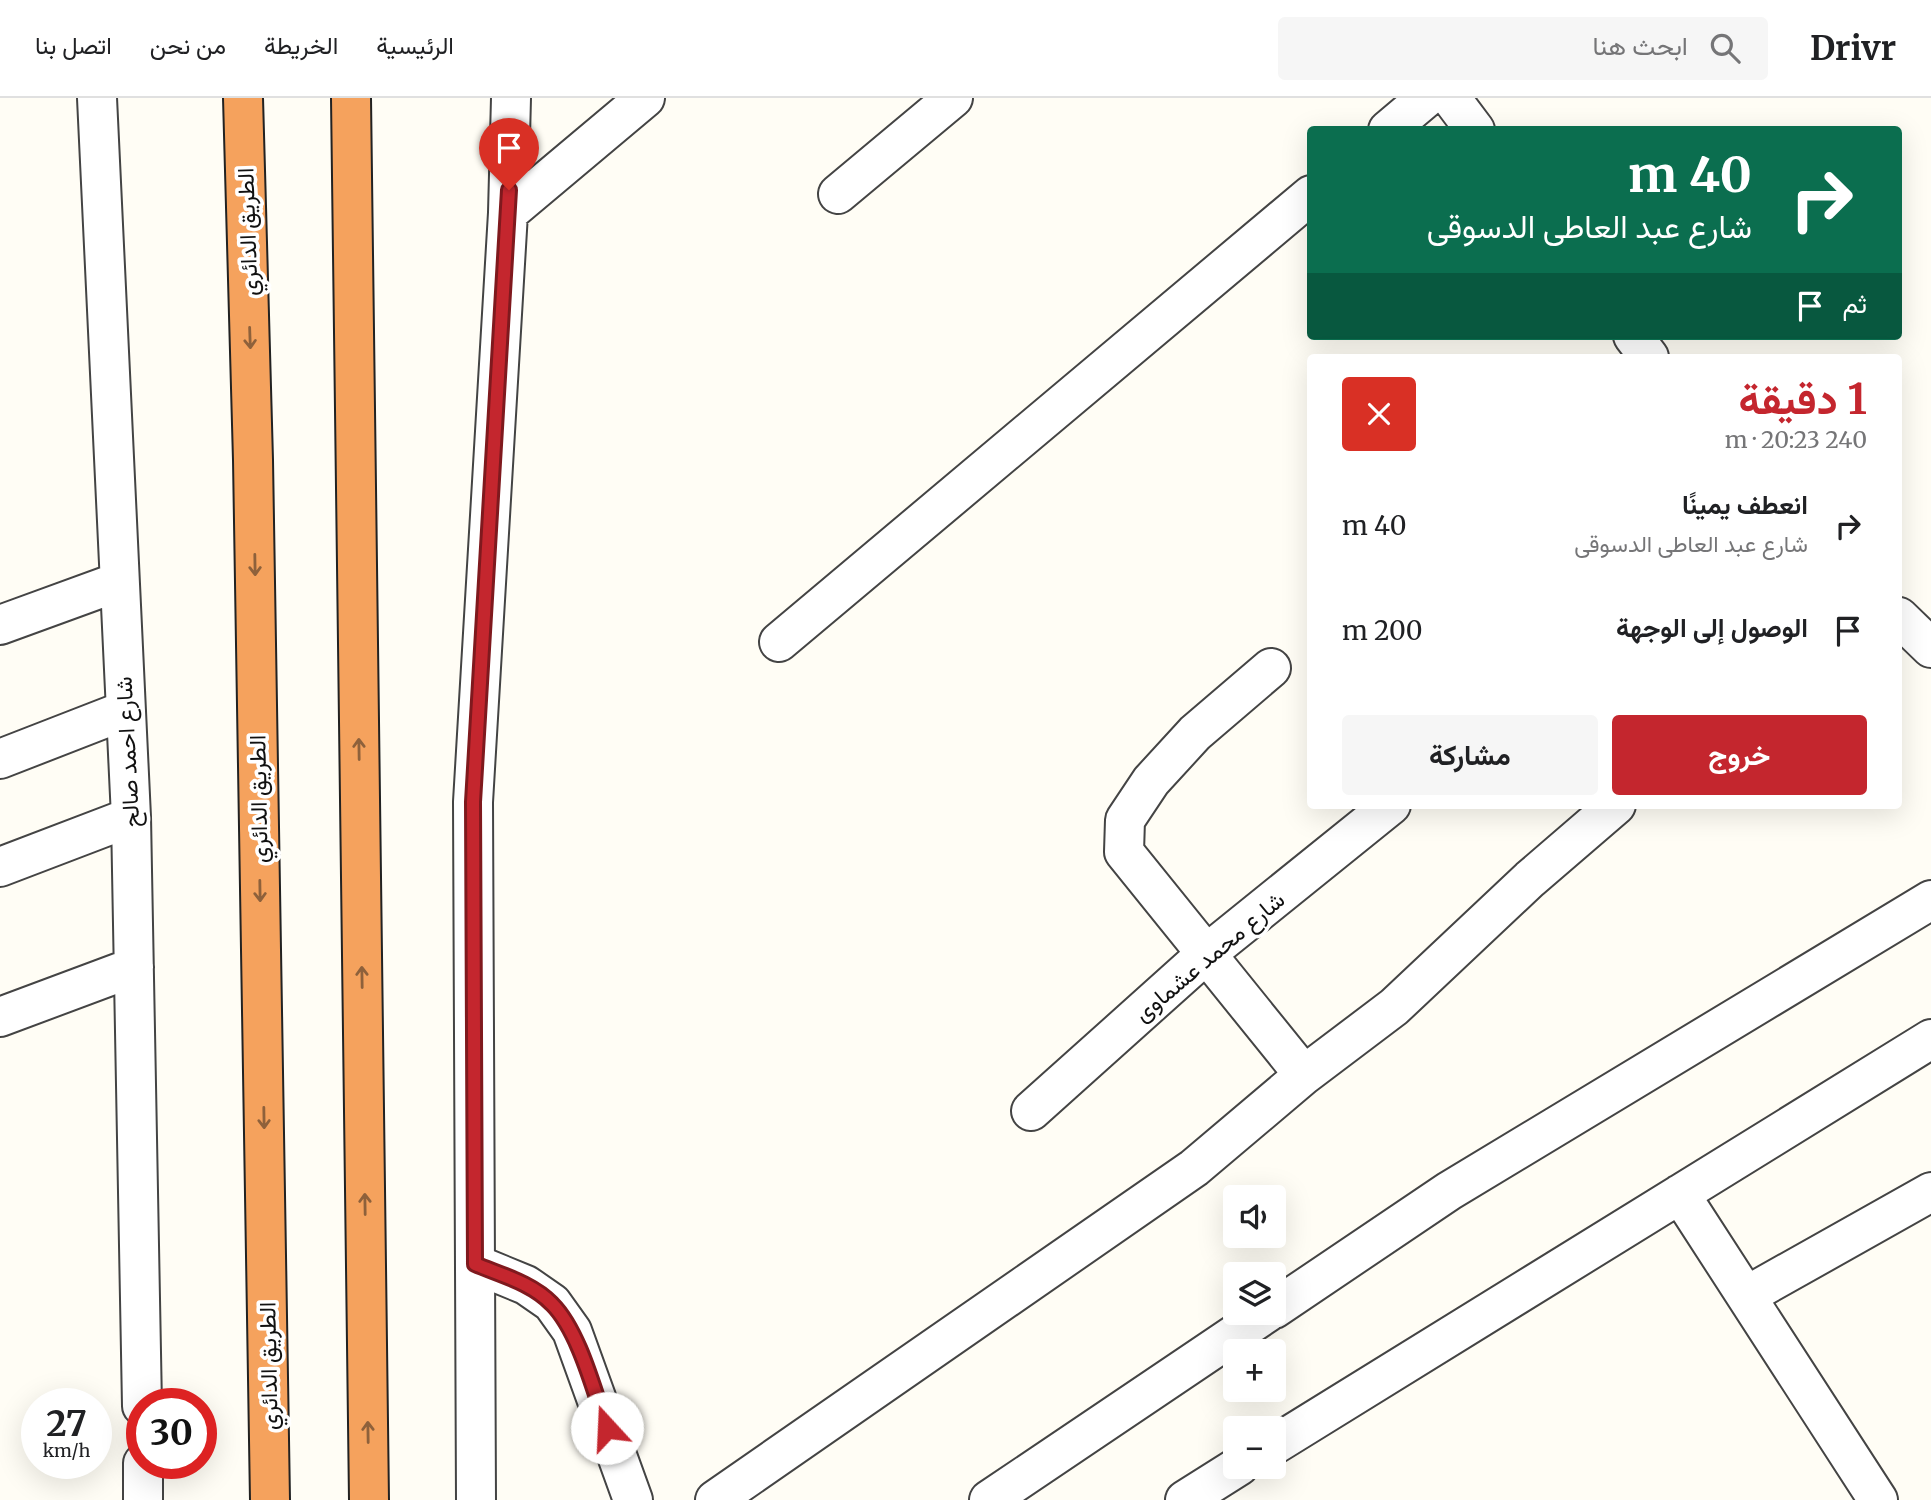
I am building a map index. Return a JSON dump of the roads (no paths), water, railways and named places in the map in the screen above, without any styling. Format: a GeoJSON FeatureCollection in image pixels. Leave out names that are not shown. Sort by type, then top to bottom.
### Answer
{"type":"FeatureCollection","features":[{"type":"Feature","properties":{"kind":"highway","name":"الطريق الدائري"},"geometry":{"type":"LineString","coordinates":[[243,98],[253,474],[270,1500]]}},
{"type":"Feature","properties":{"kind":"highway"},"geometry":{"type":"LineString","coordinates":[[351,98],[369,1500]]}},
{"type":"Feature","properties":{"kind":"street","name":"شارع احمد صالح"},"geometry":{"type":"LineString","coordinates":[[97,98],[131,817],[142,1388]]}},
{"type":"Feature","properties":{"kind":"street"},"geometry":{"type":"LineString","coordinates":[[476,1500],[473,802],[508,213],[511,98]]}},
{"type":"Feature","properties":{"kind":"street"},"geometry":{"type":"LineString","coordinates":[[508,213],[645,98]]}},
{"type":"Feature","properties":{"kind":"street"},"geometry":{"type":"LineString","coordinates":[[838,194],[953,98]]}},
{"type":"Feature","properties":{"kind":"street"},"geometry":{"type":"LineString","coordinates":[[1393,126],[1426,98]]}},
{"type":"Feature","properties":{"kind":"street"},"geometry":{"type":"LineString","coordinates":[[1451,98],[1472,126]]}},
{"type":"Feature","properties":{"kind":"street"},"geometry":{"type":"LineString","coordinates":[[779,642],[1307,198]]}},
{"type":"Feature","properties":{"kind":"street"},"geometry":{"type":"LineString","coordinates":[[1636,340],[1647,354]]}},
{"type":"Feature","properties":{"kind":"street"},"geometry":{"type":"LineString","coordinates":[[0,625],[118,582]]}},
{"type":"Feature","properties":{"kind":"street"},"geometry":{"type":"LineString","coordinates":[[1902,620],[1931,648]]}},
{"type":"Feature","properties":{"kind":"street"},"geometry":{"type":"LineString","coordinates":[[1271,668],[1195,733],[1151,781],[1125,820],[1124,852],[1304,1075]]}},
{"type":"Feature","properties":{"kind":"street"},"geometry":{"type":"LineString","coordinates":[[0,759],[126,710]]}},
{"type":"Feature","properties":{"kind":"street","name":"شارع محمد عشماوى"},"geometry":{"type":"LineString","coordinates":[[1031,1111],[1205,955],[1386,809]]}},
{"type":"Feature","properties":{"kind":"street"},"geometry":{"type":"LineString","coordinates":[[715,1500],[1194,1168],[1304,1075],[1394,1007],[1530,879],[1611,809]]}},
{"type":"Feature","properties":{"kind":"street"},"geometry":{"type":"LineString","coordinates":[[0,867],[131,817]]}},
{"type":"Feature","properties":{"kind":"street"},"geometry":{"type":"LineString","coordinates":[[1286,1301],[1449,1191],[1931,900]]}},
{"type":"Feature","properties":{"kind":"street"},"geometry":{"type":"LineString","coordinates":[[0,1017],[134,967]]}},
{"type":"Feature","properties":{"kind":"street"},"geometry":{"type":"LineString","coordinates":[[1286,1438],[1931,1039]]}},
{"type":"Feature","properties":{"kind":"street"},"geometry":{"type":"LineString","coordinates":[[1746,1296],[1931,1192]]}},
{"type":"Feature","properties":{"kind":"street"},"geometry":{"type":"LineString","coordinates":[[1680,1194],[1878,1500]]}},
{"type":"Feature","properties":{"kind":"street"},"geometry":{"type":"LineString","coordinates":[[475,1264],[526,1285],[552,1303],[572,1331],[633,1500]]}},
{"type":"Feature","properties":{"kind":"street"},"geometry":{"type":"LineString","coordinates":[[989,1500],[1249,1325]]}},
{"type":"Feature","properties":{"kind":"street"},"geometry":{"type":"LineString","coordinates":[[1185,1500],[1223,1476]]}},
{"type":"Feature","properties":{"kind":"street"},"geometry":{"type":"LineString","coordinates":[[143,1479],[144,1500]]}}]}
